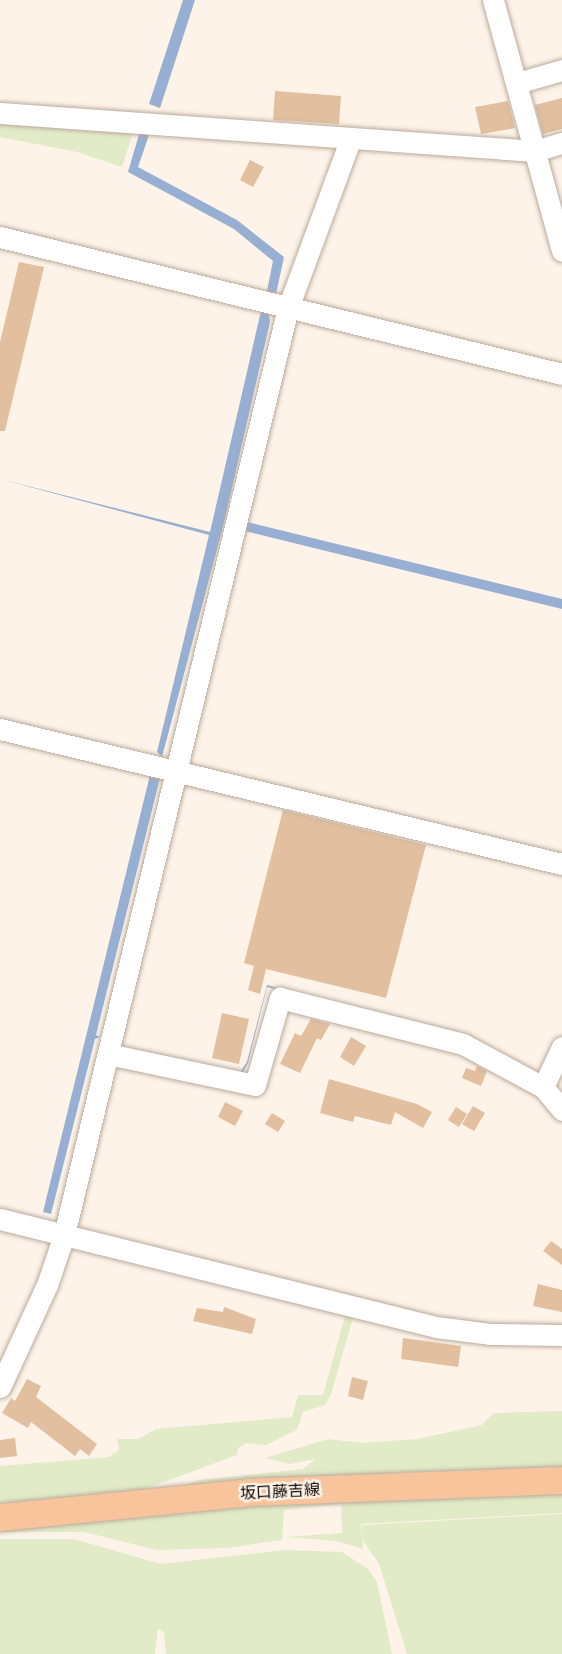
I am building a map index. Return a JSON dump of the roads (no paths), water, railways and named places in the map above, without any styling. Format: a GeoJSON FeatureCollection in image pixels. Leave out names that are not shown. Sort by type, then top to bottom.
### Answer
{"type":"FeatureCollection","features":[{"type":"Feature","properties":{"kind":"main road","name":"坂口藤吉線"},"geometry":{"type":"LineString","coordinates":[[0,1517],[249,1492],[562,1480]]}},
{"type":"Feature","properties":{"kind":"street"},"geometry":{"type":"LineString","coordinates":[[493,0],[562,251]]}},
{"type":"Feature","properties":{"kind":"street"},"geometry":{"type":"LineString","coordinates":[[517,83],[562,70]]}},
{"type":"Feature","properties":{"kind":"street"},"geometry":{"type":"LineString","coordinates":[[0,112],[535,151],[562,143]]}},
{"type":"Feature","properties":{"kind":"street"},"geometry":{"type":"LineString","coordinates":[[0,1387],[47,1285],[64,1235],[178,771],[288,308],[351,138]]}},
{"type":"Feature","properties":{"kind":"street"},"geometry":{"type":"LineString","coordinates":[[0,237],[562,374]]}},
{"type":"Feature","properties":{"kind":"street"},"geometry":{"type":"LineString","coordinates":[[0,729],[562,864]]}},
{"type":"Feature","properties":{"kind":"street"},"geometry":{"type":"LineString","coordinates":[[108,1054],[255,1085],[280,998],[463,1044],[543,1087],[562,1110]]}},
{"type":"Feature","properties":{"kind":"street"},"geometry":{"type":"LineString","coordinates":[[543,1087],[562,1047]]}},
{"type":"Feature","properties":{"kind":"street"},"geometry":{"type":"LineString","coordinates":[[0,1219],[436,1327],[490,1334],[562,1335]]}},
{"type":"Feature","properties":{"kind":"water"},"geometry":{"type":"Polygon","coordinates":[[[183,0],[195,0],[160,108],[149,104],[183,0]]]}},
{"type":"Feature","properties":{"kind":"water"},"geometry":{"type":"Polygon","coordinates":[[[140,131],[149,135],[138,167],[237,220],[284,257],[276,294],[267,291],[273,261],[234,229],[128,172],[140,131]]]}},
{"type":"Feature","properties":{"kind":"water"},"geometry":{"type":"Polygon","coordinates":[[[261,311],[269,313],[270,322],[224,523],[162,757],[157,752],[209,535],[0,479],[210,532],[261,311]]]}},
{"type":"Feature","properties":{"kind":"water"},"geometry":{"type":"Polygon","coordinates":[[[247,522],[562,599],[562,609],[245,531],[247,522]]]}},
{"type":"Feature","properties":{"kind":"water"},"geometry":{"type":"Polygon","coordinates":[[[150,775],[160,778],[96,1035],[100,1037],[95,1039],[51,1214],[43,1212],[150,775]]]}},
{"type":"Feature","properties":{"kind":"water"},"geometry":{"type":"Polygon","coordinates":[[[267,985],[451,1034],[267,987],[248,1063],[243,1072],[240,1073],[122,1046],[240,1072],[247,1062],[267,985]]]}}]}
